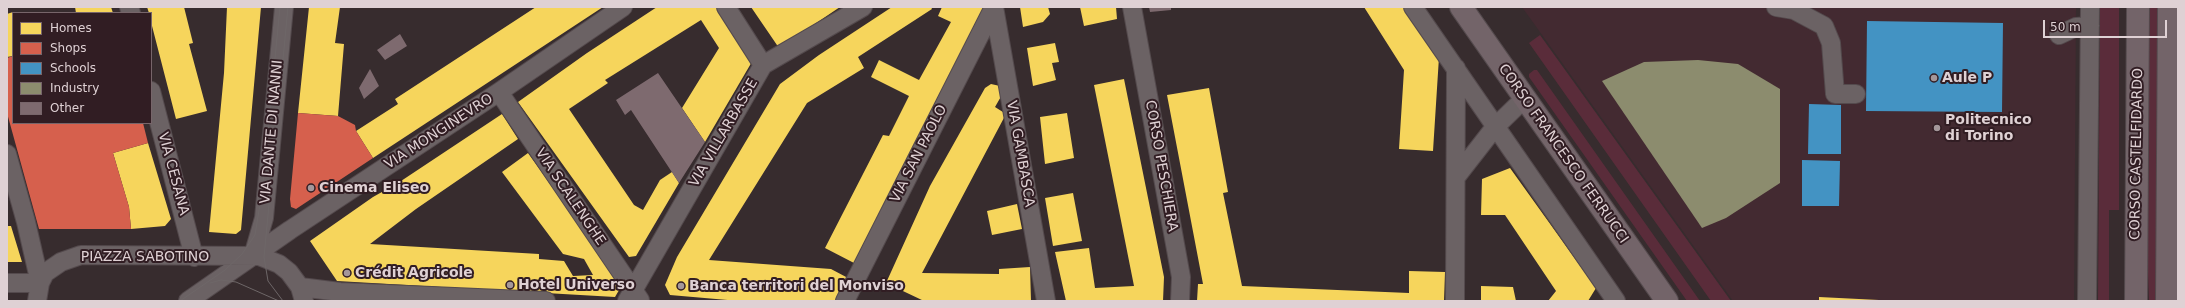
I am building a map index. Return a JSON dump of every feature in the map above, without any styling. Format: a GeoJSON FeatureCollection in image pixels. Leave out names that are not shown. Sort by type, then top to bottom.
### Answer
{"type":"FeatureCollection","features":[{"type":"Feature","properties":{"kind":"main road","name":"CORSO FRANCESCO FERRUCCI"},"geometry":{"type":"LineString","coordinates":[[1460,7],[1667,301]]}},
{"type":"Feature","properties":{"kind":"main road","name":"CORSO CASTELFIDARDO"},"geometry":{"type":"LineString","coordinates":[[2136,301],[2138,7]]}},
{"type":"Feature","properties":{"kind":"main road"},"geometry":{"type":"LineString","coordinates":[[2167,301],[2169,7]]}},
{"type":"Feature","properties":{"kind":"street","name":"VIA DANTE DI NANNI"},"geometry":{"type":"LineString","coordinates":[[254,256],[264,218],[284,7]]}},
{"type":"Feature","properties":{"kind":"street","name":"VIA MONGINEVRO"},"geometry":{"type":"LineString","coordinates":[[254,256],[290,230],[499,92],[623,7]]}},
{"type":"Feature","properties":{"kind":"street"},"geometry":{"type":"LineString","coordinates":[[726,7],[763,65]]}},
{"type":"Feature","properties":{"kind":"street","name":"VIA VILLARBASSE"},"geometry":{"type":"LineString","coordinates":[[634,298],[763,65],[863,7]]}},
{"type":"Feature","properties":{"kind":"street","name":"VIA SAN PAOLO"},"geometry":{"type":"LineString","coordinates":[[845,301],[994,7]]}},
{"type":"Feature","properties":{"kind":"street","name":"VIA GAMBASCA"},"geometry":{"type":"LineString","coordinates":[[994,7],[1046,301]]}},
{"type":"Feature","properties":{"kind":"street","name":"CORSO PESCHIERA"},"geometry":{"type":"LineString","coordinates":[[1132,7],[1181,276],[1180,301]]}},
{"type":"Feature","properties":{"kind":"street"},"geometry":{"type":"LineString","coordinates":[[1414,7],[1609,298]]}},
{"type":"Feature","properties":{"kind":"street"},"geometry":{"type":"LineString","coordinates":[[1776,7],[1794,10],[1824,26],[1831,43],[1835,94],[1856,94]]}},
{"type":"Feature","properties":{"kind":"street"},"geometry":{"type":"LineString","coordinates":[[2087,301],[2090,7]]}},
{"type":"Feature","properties":{"kind":"street"},"geometry":{"type":"LineString","coordinates":[[2059,35],[2076,27],[2090,26]]}},
{"type":"Feature","properties":{"kind":"street"},"geometry":{"type":"LineString","coordinates":[[1455,301],[1456,68]]}},
{"type":"Feature","properties":{"kind":"street","name":"VIA SCALENGHE"},"geometry":{"type":"LineString","coordinates":[[499,92],[634,298]]}},
{"type":"Feature","properties":{"kind":"street","name":"VIA CESANA"},"geometry":{"type":"LineString","coordinates":[[152,95],[194,256]]}},
{"type":"Feature","properties":{"kind":"street"},"geometry":{"type":"LineString","coordinates":[[1456,177],[1495,127],[1524,99]]}},
{"type":"Feature","properties":{"kind":"street"},"geometry":{"type":"LineString","coordinates":[[7,154],[26,222],[40,283],[7,283]]}},
{"type":"Feature","properties":{"kind":"street","name":"PIAZZA SABOTINO"},"geometry":{"type":"LineString","coordinates":[[36,301],[40,283],[52,267],[70,258],[82,255],[254,256],[269,259],[284,268],[302,294]]}},
{"type":"Feature","properties":{"kind":"street","name":"PIAZZA SABOTINO"},"geometry":{"type":"LineString","coordinates":[[188,301],[254,256]]}},
{"type":"Feature","properties":{"kind":"street"},"geometry":{"type":"LineString","coordinates":[[302,294],[340,292],[546,301]]}},
{"type":"Feature","properties":{"kind":"shaded area","name":"Politecnico di Torino"},"geometry":{"type":"Polygon","coordinates":[[[1522,7],[2076,7],[2074,301],[1733,301],[1522,7]]]}},
{"type":"Feature","properties":{"kind":"shaded area"},"geometry":{"type":"Polygon","coordinates":[[[2100,7],[2119,7],[2119,210],[2109,210],[2109,301],[2098,301],[2100,7]]]}},
{"type":"Feature","properties":{"kind":"shaded area"},"geometry":{"type":"Polygon","coordinates":[[[2147,7],[2160,7],[2158,301],[2149,301],[2145,244],[2147,7]]]}},
{"type":"Feature","properties":{"kind":"shaded area"},"geometry":{"type":"Polygon","coordinates":[[[1540,35],[1731,301],[1711,301],[1529,43],[1540,35]]]}},
{"type":"Feature","properties":{"kind":"shaded area"},"geometry":{"type":"Polygon","coordinates":[[[1534,70],[1537,70],[1700,301],[1687,301],[1529,77],[1529,74],[1534,70]]]}},
{"type":"Feature","properties":{"kind":"building: Homes"},"geometry":{"type":"Polygon","coordinates":[[[75,7],[111,7],[113,12],[76,12],[75,7]]]}},
{"type":"Feature","properties":{"kind":"building: Homes"},"geometry":{"type":"Polygon","coordinates":[[[147,7],[184,7],[193,43],[189,44],[207,111],[176,119],[152,26],[152,12],[149,12],[147,7]]]}},
{"type":"Feature","properties":{"kind":"building: Homes"},"geometry":{"type":"Polygon","coordinates":[[[227,7],[261,7],[241,230],[236,234],[209,232],[224,73],[227,7]]]}},
{"type":"Feature","properties":{"kind":"building: Homes"},"geometry":{"type":"Polygon","coordinates":[[[309,7],[340,7],[335,43],[344,44],[338,116],[298,113],[309,7]]]}},
{"type":"Feature","properties":{"kind":"building: Homes"},"geometry":{"type":"Polygon","coordinates":[[[536,7],[603,7],[373,158],[356,131],[398,104],[395,99],[536,7]]]}},
{"type":"Feature","properties":{"kind":"building: Homes"},"geometry":{"type":"Polygon","coordinates":[[[657,7],[719,7],[753,60],[705,142],[682,108],[719,48],[701,20],[605,80],[608,83],[569,109],[634,205],[643,210],[660,180],[672,172],[679,183],[636,256],[629,257],[518,102],[587,53],[657,7]]]}},
{"type":"Feature","properties":{"kind":"building: Homes"},"geometry":{"type":"Polygon","coordinates":[[[751,7],[840,7],[779,48],[751,7]]]}},
{"type":"Feature","properties":{"kind":"building: Homes"},"geometry":{"type":"Polygon","coordinates":[[[892,7],[931,7],[932,9],[858,57],[864,68],[807,103],[709,260],[831,269],[848,278],[836,301],[739,301],[670,295],[665,285],[677,257],[780,84],[819,55],[892,7]]]}},
{"type":"Feature","properties":{"kind":"building: Homes"},"geometry":{"type":"Polygon","coordinates":[[[942,7],[984,7],[854,263],[825,248],[883,135],[889,136],[909,96],[871,77],[879,60],[919,80],[951,22],[938,16],[942,7]]]}},
{"type":"Feature","properties":{"kind":"building: Homes"},"geometry":{"type":"Polygon","coordinates":[[[1020,7],[1048,7],[1050,14],[1043,22],[1023,27],[1020,7]]]}},
{"type":"Feature","properties":{"kind":"building: Homes"},"geometry":{"type":"Polygon","coordinates":[[[1080,7],[1116,7],[1117,19],[1084,26],[1080,7]]]}},
{"type":"Feature","properties":{"kind":"building: Homes"},"geometry":{"type":"Polygon","coordinates":[[[1364,7],[1407,7],[1439,57],[1433,151],[1399,149],[1404,70],[1364,7]]]}},
{"type":"Feature","properties":{"kind":"building: Homes"},"geometry":{"type":"Polygon","coordinates":[[[12,12],[12,56],[7,57],[7,14],[12,12]]]}},
{"type":"Feature","properties":{"kind":"building: Homes"},"geometry":{"type":"Polygon","coordinates":[[[1055,43],[1059,62],[1052,63],[1056,80],[1033,86],[1027,48],[1055,43]]]}},
{"type":"Feature","properties":{"kind":"building: Homes"},"geometry":{"type":"Polygon","coordinates":[[[1124,79],[1164,277],[1163,301],[1066,301],[1055,252],[1089,248],[1095,288],[1134,286],[1094,85],[1124,79]]]}},
{"type":"Feature","properties":{"kind":"building: Homes"},"geometry":{"type":"Polygon","coordinates":[[[991,84],[1000,86],[1003,93],[995,107],[1006,114],[922,273],[999,274],[999,269],[1030,267],[1031,301],[924,301],[886,283],[930,186],[985,88],[991,84]]]}},
{"type":"Feature","properties":{"kind":"building: Homes"},"geometry":{"type":"Polygon","coordinates":[[[1209,88],[1228,192],[1223,193],[1242,286],[1409,293],[1409,271],[1445,272],[1444,301],[1197,301],[1198,284],[1203,284],[1167,95],[1209,88]]]}},
{"type":"Feature","properties":{"kind":"building: Homes"},"geometry":{"type":"Polygon","coordinates":[[[1067,113],[1074,158],[1045,164],[1040,117],[1067,113]]]}},
{"type":"Feature","properties":{"kind":"building: Homes"},"geometry":{"type":"Polygon","coordinates":[[[502,114],[518,139],[416,209],[370,244],[539,254],[539,259],[564,261],[573,276],[593,275],[584,259],[563,254],[502,172],[528,153],[622,285],[615,297],[337,281],[310,241],[373,197],[398,183],[502,114]]]}},
{"type":"Feature","properties":{"kind":"building: Homes"},"geometry":{"type":"Polygon","coordinates":[[[148,143],[171,219],[165,226],[131,229],[129,207],[113,153],[148,143]]]}},
{"type":"Feature","properties":{"kind":"building: Homes"},"geometry":{"type":"Polygon","coordinates":[[[1510,168],[1596,288],[1588,301],[1548,301],[1556,291],[1505,215],[1481,215],[1482,179],[1510,168]]]}},
{"type":"Feature","properties":{"kind":"building: Homes"},"geometry":{"type":"Polygon","coordinates":[[[1073,193],[1082,241],[1053,246],[1045,198],[1073,193]]]}},
{"type":"Feature","properties":{"kind":"building: Homes"},"geometry":{"type":"Polygon","coordinates":[[[1017,204],[1022,229],[992,235],[987,211],[1017,204]]]}},
{"type":"Feature","properties":{"kind":"building: Homes"},"geometry":{"type":"Polygon","coordinates":[[[7,226],[11,226],[22,262],[7,262],[7,226]]]}},
{"type":"Feature","properties":{"kind":"building: Homes"},"geometry":{"type":"Polygon","coordinates":[[[1481,286],[1513,287],[1516,301],[1481,301],[1481,286]]]}},
{"type":"Feature","properties":{"kind":"building: Homes"},"geometry":{"type":"Polygon","coordinates":[[[1819,297],[1879,300],[1879,301],[1819,301],[1819,297]]]}},
{"type":"Feature","properties":{"kind":"building: Shops"},"geometry":{"type":"Polygon","coordinates":[[[12,56],[12,124],[143,124],[148,143],[113,153],[129,207],[131,229],[39,229],[7,113],[7,58],[12,56]]]}},
{"type":"Feature","properties":{"kind":"building: Shops","name":"Cinema Eliseo"},"geometry":{"type":"Polygon","coordinates":[[[298,113],[338,116],[355,125],[356,131],[373,158],[296,209],[291,207],[290,199],[298,113]]]}},
{"type":"Feature","properties":{"kind":"building: Schools","name":"Aule P"},"geometry":{"type":"Polygon","coordinates":[[[1867,21],[2003,23],[2002,112],[1866,111],[1867,21]]]}},
{"type":"Feature","properties":{"kind":"building: Schools"},"geometry":{"type":"Polygon","coordinates":[[[1809,104],[1841,105],[1841,154],[1808,154],[1809,104]]]}},
{"type":"Feature","properties":{"kind":"building: Schools"},"geometry":{"type":"Polygon","coordinates":[[[1802,160],[1840,161],[1839,206],[1802,206],[1802,160]]]}},
{"type":"Feature","properties":{"kind":"building: Industry"},"geometry":{"type":"Polygon","coordinates":[[[1698,60],[1738,64],[1780,89],[1780,183],[1726,218],[1702,228],[1602,81],[1644,62],[1698,60]]]}},
{"type":"Feature","properties":{"kind":"building: Other"},"geometry":{"type":"Polygon","coordinates":[[[1149,7],[1171,7],[1171,10],[1150,12],[1149,7]]]}},
{"type":"Feature","properties":{"kind":"building: Other"},"geometry":{"type":"Polygon","coordinates":[[[400,34],[407,46],[385,60],[377,50],[400,34]]]}},
{"type":"Feature","properties":{"kind":"building: Other"},"geometry":{"type":"Polygon","coordinates":[[[370,69],[379,86],[364,99],[359,88],[370,69]]]}},
{"type":"Feature","properties":{"kind":"building: Other"},"geometry":{"type":"Polygon","coordinates":[[[658,73],[705,142],[679,183],[631,110],[625,115],[616,100],[658,73]]]}},
{"type":"Feature","properties":{"kind":"tram line"},"geometry":{"type":"LineString","coordinates":[[180,301],[225,270],[242,254],[255,235],[262,192],[280,7]]}},
{"type":"Feature","properties":{"kind":"tram line"},"geometry":{"type":"LineString","coordinates":[[283,301],[268,281],[264,257],[288,7]]}},
{"type":"Feature","properties":{"kind":"tram line"},"geometry":{"type":"LineString","coordinates":[[210,283],[221,280],[236,282],[279,301]]}},
{"type":"Feature","properties":{"kind":"place","name":"Aule P"},"geometry":{"type":"Point","coordinates":[1934,78]}},
{"type":"Feature","properties":{"kind":"place","name":"Politecnico di Torino"},"geometry":{"type":"Point","coordinates":[1937,128]}},
{"type":"Feature","properties":{"kind":"place","name":"Cinema Eliseo"},"geometry":{"type":"Point","coordinates":[311,188]}},
{"type":"Feature","properties":{"kind":"place","name":"Crédit Agricole"},"geometry":{"type":"Point","coordinates":[347,273]}},
{"type":"Feature","properties":{"kind":"place","name":"Hotel Universo"},"geometry":{"type":"Point","coordinates":[510,285]}},
{"type":"Feature","properties":{"kind":"place","name":"Banca territori del Monviso"},"geometry":{"type":"Point","coordinates":[681,286]}}]}
